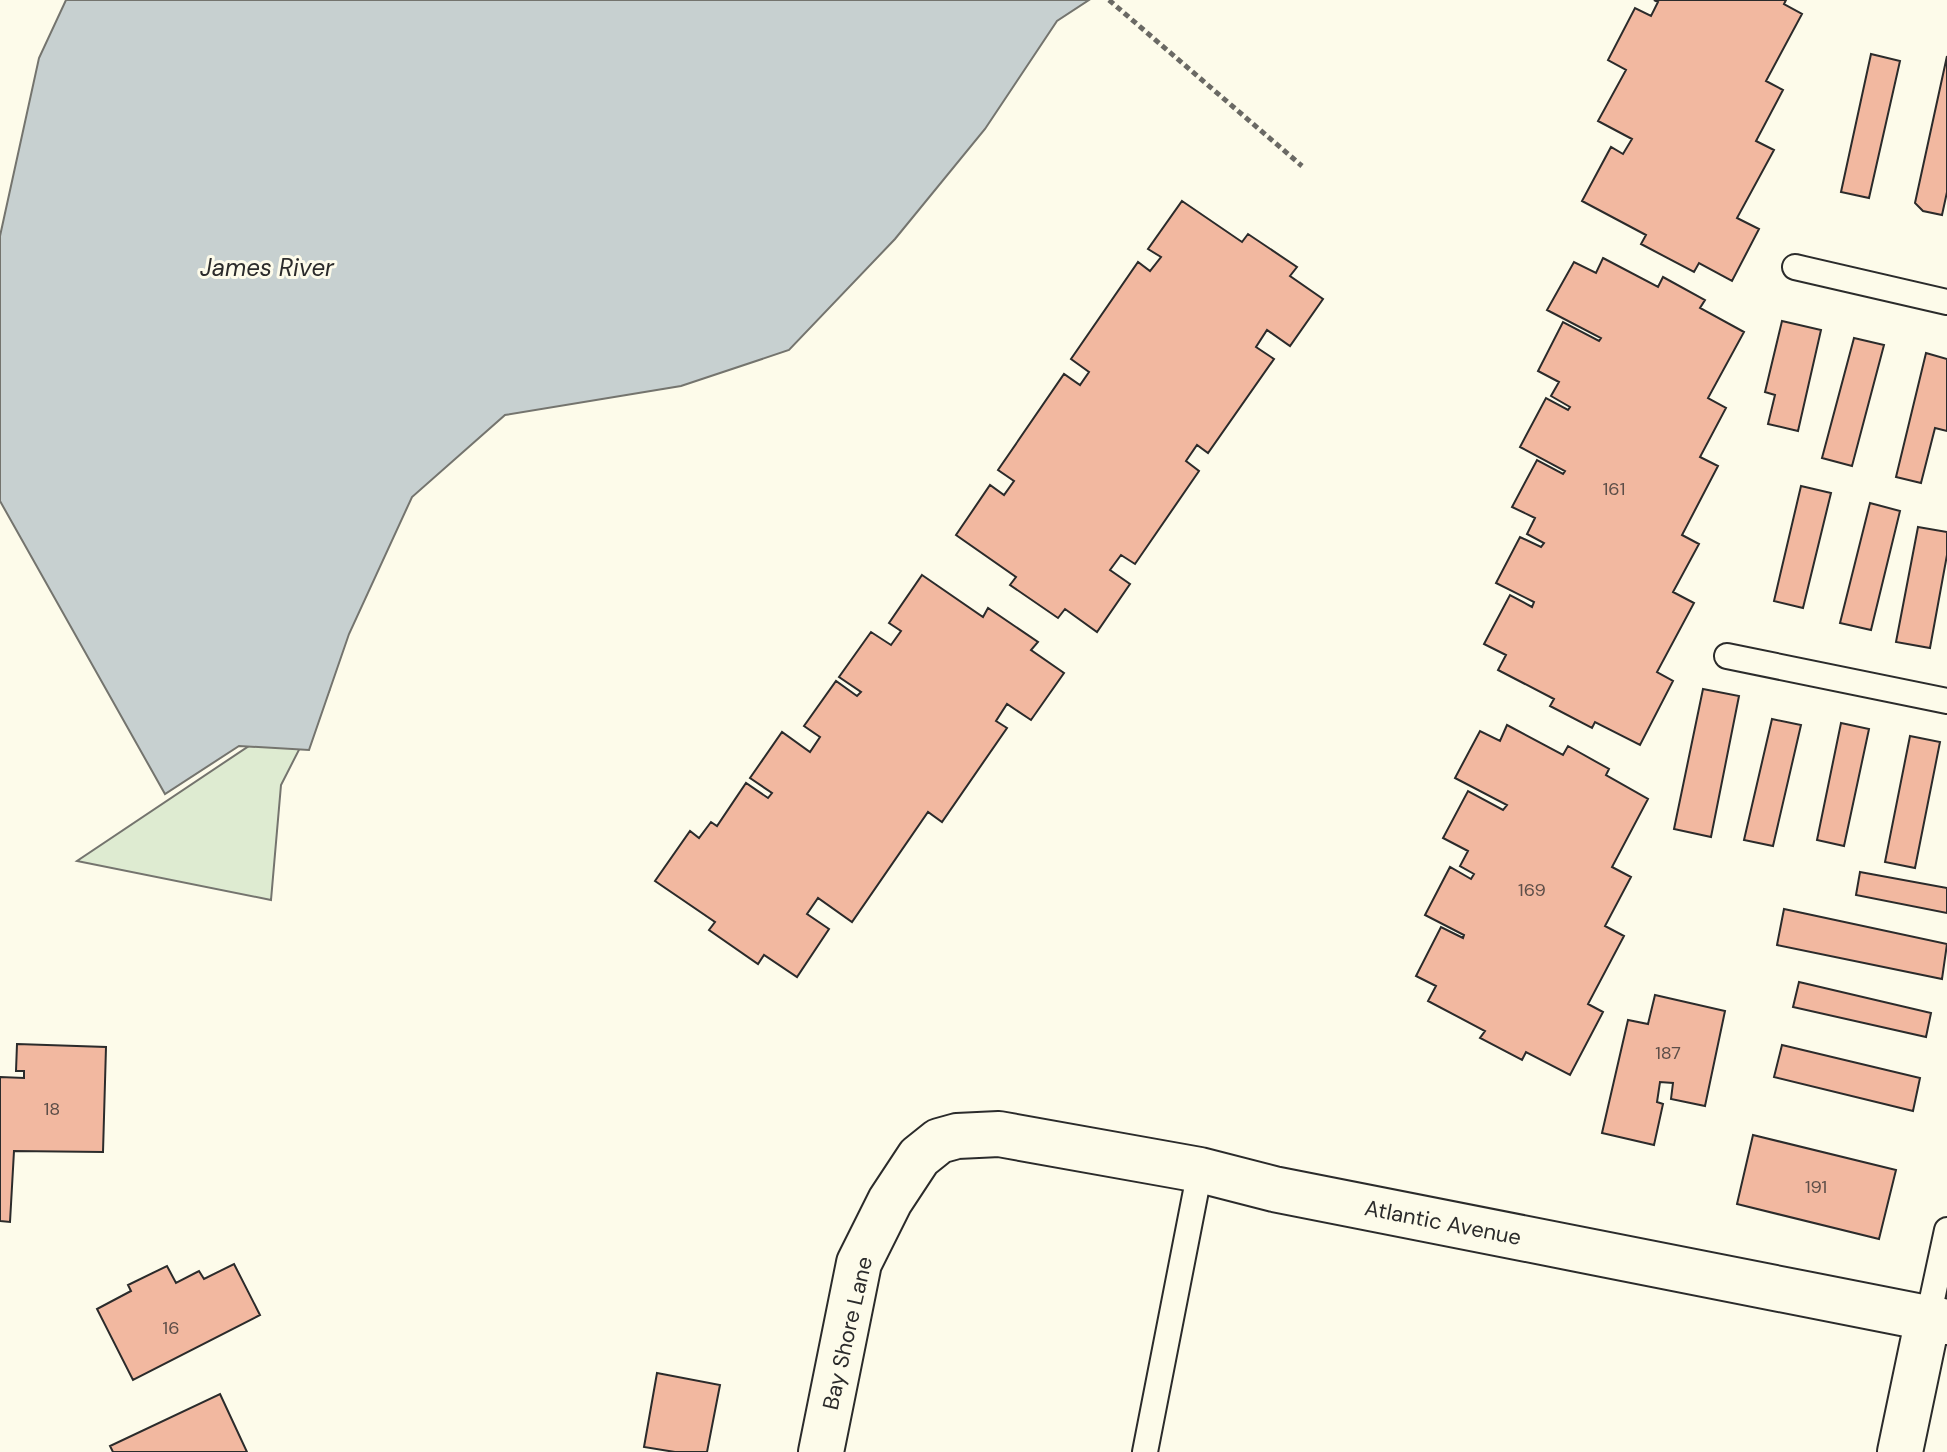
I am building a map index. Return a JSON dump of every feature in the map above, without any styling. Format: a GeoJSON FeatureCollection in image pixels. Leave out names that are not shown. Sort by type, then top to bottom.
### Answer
{"type":"FeatureCollection","features":[{"type":"Feature","properties":{"kind":"street","name":"Atlantic Avenue"},"geometry":{"type":"LineString","coordinates":[[939,1141],[957,1136],[999,1134],[1200,1170],[1290,1192],[1938,1320]]}},
{"type":"Feature","properties":{"kind":"street","name":"Bay Shore Lane"},"geometry":{"type":"LineString","coordinates":[[821,1452],[859,1263],[912,1168],[939,1141]]}},
{"type":"Feature","properties":{"kind":"street"},"geometry":{"type":"LineString","coordinates":[[1900,1452],[1938,1320]]}},
{"type":"Feature","properties":{"kind":"lane"},"geometry":{"type":"LineString","coordinates":[[1795,267],[1947,302]]}},
{"type":"Feature","properties":{"kind":"lane"},"geometry":{"type":"LineString","coordinates":[[1727,656],[1947,701]]}},
{"type":"Feature","properties":{"kind":"lane"},"geometry":{"type":"LineString","coordinates":[[1145,1452],[1200,1170]]}},
{"type":"Feature","properties":{"kind":"lane"},"geometry":{"type":"LineString","coordinates":[[1938,1320],[1947,1230]]}},
{"type":"Feature","properties":{"kind":"path"},"geometry":{"type":"LineString","coordinates":[[1109,0],[1302,166]]}},
{"type":"Feature","properties":{"kind":"green space"},"geometry":{"type":"Polygon","coordinates":[[[328,693],[281,785],[271,900],[77,861],[328,693]]]}},
{"type":"Feature","properties":{"kind":"water","name":"James River"},"geometry":{"type":"Polygon","coordinates":[[[66,0],[1089,0],[1057,21],[985,129],[895,239],[789,350],[681,386],[505,415],[412,497],[349,634],[309,750],[239,746],[165,794],[0,501],[0,236],[39,58],[66,0]]]}},
{"type":"Feature","properties":{"kind":"building"},"geometry":{"type":"Polygon","coordinates":[[[1654,0],[1786,0],[1784,4],[1802,14],[1766,81],[1783,90],[1756,141],[1774,150],[1737,218],[1759,229],[1732,281],[1699,263],[1694,272],[1641,244],[1646,235],[1582,201],[1611,147],[1623,154],[1632,139],[1598,121],[1626,70],[1608,60],[1635,8],[1651,16],[1658,2],[1654,0]]]}},
{"type":"Feature","properties":{"kind":"building"},"geometry":{"type":"Polygon","coordinates":[[[1871,54],[1900,61],[1869,198],[1841,192],[1871,54]]]}},
{"type":"Feature","properties":{"kind":"building"},"geometry":{"type":"Polygon","coordinates":[[[1947,56],[1947,192],[1942,215],[1923,211],[1915,203],[1947,56]]]}},
{"type":"Feature","properties":{"kind":"building"},"geometry":{"type":"Polygon","coordinates":[[[1182,201],[1242,242],[1248,234],[1297,267],[1290,276],[1323,299],[1290,346],[1267,330],[1256,347],[1274,359],[1208,453],[1197,445],[1186,461],[1199,471],[1135,564],[1121,555],[1110,570],[1130,584],[1097,632],[1065,609],[1058,618],[1010,585],[1016,577],[956,535],[990,485],[1004,495],[1014,481],[998,470],[1064,374],[1080,385],[1089,372],[1071,359],[1138,262],[1150,271],[1161,257],[1148,249],[1182,201]]]}},
{"type":"Feature","properties":{"kind":"building"},"geometry":{"type":"Polygon","coordinates":[[[1603,258],[1658,287],[1663,277],[1705,300],[1700,308],[1744,332],[1708,398],[1726,408],[1700,457],[1718,466],[1682,535],[1699,544],[1673,592],[1694,603],[1657,672],[1673,681],[1640,745],[1595,722],[1592,728],[1550,706],[1554,699],[1498,670],[1506,655],[1484,644],[1510,595],[1532,607],[1534,602],[1496,583],[1520,537],[1541,547],[1544,543],[1527,534],[1535,518],[1512,507],[1537,460],[1563,474],[1565,471],[1520,447],[1546,398],[1568,410],[1570,407],[1551,396],[1559,382],[1538,371],[1563,322],[1599,341],[1601,338],[1547,310],[1574,262],[1596,273],[1603,258]]]}},
{"type":"Feature","properties":{"kind":"building"},"geometry":{"type":"Polygon","coordinates":[[[1782,321],[1821,330],[1798,431],[1768,424],[1775,395],[1765,392],[1782,321]]]}},
{"type":"Feature","properties":{"kind":"building"},"geometry":{"type":"Polygon","coordinates":[[[1854,338],[1884,345],[1852,466],[1822,458],[1854,338]]]}},
{"type":"Feature","properties":{"kind":"building"},"geometry":{"type":"Polygon","coordinates":[[[1926,353],[1947,359],[1947,431],[1935,428],[1921,483],[1896,477],[1926,353]]]}},
{"type":"Feature","properties":{"kind":"building"},"geometry":{"type":"Polygon","coordinates":[[[1801,486],[1831,493],[1803,608],[1774,601],[1801,486]]]}},
{"type":"Feature","properties":{"kind":"building"},"geometry":{"type":"Polygon","coordinates":[[[1870,503],[1900,511],[1871,630],[1840,623],[1870,503]]]}},
{"type":"Feature","properties":{"kind":"building"},"geometry":{"type":"Polygon","coordinates":[[[1918,527],[1947,532],[1947,555],[1930,648],[1896,642],[1918,527]]]}},
{"type":"Feature","properties":{"kind":"building"},"geometry":{"type":"Polygon","coordinates":[[[922,575],[983,617],[988,608],[1038,642],[1031,650],[1064,673],[1031,720],[1007,704],[996,721],[1007,728],[942,822],[928,812],[852,922],[818,898],[807,914],[829,929],[797,977],[764,955],[758,964],[709,930],[715,922],[655,881],[690,831],[699,838],[711,822],[717,826],[746,783],[768,798],[772,793],[750,778],[782,732],[810,752],[820,737],[804,726],[836,681],[857,696],[861,692],[839,677],[871,632],[891,645],[901,631],[889,623],[922,575]]]}},
{"type":"Feature","properties":{"kind":"building"},"geometry":{"type":"Polygon","coordinates":[[[1703,689],[1739,696],[1711,837],[1674,829],[1703,689]]]}},
{"type":"Feature","properties":{"kind":"building"},"geometry":{"type":"Polygon","coordinates":[[[1772,719],[1801,725],[1773,846],[1744,840],[1772,719]]]}},
{"type":"Feature","properties":{"kind":"building"},"geometry":{"type":"Polygon","coordinates":[[[1841,723],[1869,729],[1844,846],[1817,840],[1841,723]]]}},
{"type":"Feature","properties":{"kind":"building"},"geometry":{"type":"Polygon","coordinates":[[[1507,725],[1563,755],[1568,746],[1609,769],[1606,775],[1648,799],[1612,867],[1631,877],[1605,926],[1624,936],[1588,1004],[1603,1012],[1570,1075],[1526,1052],[1522,1060],[1480,1038],[1485,1031],[1428,1001],[1436,986],[1416,976],[1441,927],[1463,938],[1464,935],[1425,915],[1450,867],[1471,879],[1474,874],[1460,866],[1468,851],[1443,838],[1468,791],[1503,810],[1507,805],[1455,778],[1480,731],[1500,741],[1507,725]]]}},
{"type":"Feature","properties":{"kind":"building"},"geometry":{"type":"Polygon","coordinates":[[[1910,736],[1940,742],[1915,868],[1885,862],[1910,736]]]}},
{"type":"Feature","properties":{"kind":"building"},"geometry":{"type":"Polygon","coordinates":[[[1860,872],[1947,888],[1947,913],[1856,895],[1860,872]]]}},
{"type":"Feature","properties":{"kind":"building"},"geometry":{"type":"Polygon","coordinates":[[[1784,909],[1947,944],[1942,979],[1777,945],[1784,909]]]}},
{"type":"Feature","properties":{"kind":"building"},"geometry":{"type":"Polygon","coordinates":[[[1799,982],[1931,1013],[1926,1037],[1793,1007],[1799,982]]]}},
{"type":"Feature","properties":{"kind":"building"},"geometry":{"type":"Polygon","coordinates":[[[1655,995],[1725,1011],[1705,1106],[1671,1099],[1673,1083],[1660,1082],[1657,1102],[1663,1104],[1654,1145],[1602,1133],[1628,1020],[1648,1024],[1655,995]]]}},
{"type":"Feature","properties":{"kind":"building"},"geometry":{"type":"Polygon","coordinates":[[[17,1044],[106,1047],[103,1152],[14,1151],[10,1222],[0,1221],[0,1077],[24,1078],[24,1071],[16,1071],[17,1044]]]}},
{"type":"Feature","properties":{"kind":"building"},"geometry":{"type":"Polygon","coordinates":[[[1782,1045],[1920,1078],[1913,1111],[1774,1077],[1782,1045]]]}},
{"type":"Feature","properties":{"kind":"building"},"geometry":{"type":"Polygon","coordinates":[[[1753,1135],[1896,1170],[1879,1239],[1737,1204],[1753,1135]]]}},
{"type":"Feature","properties":{"kind":"building"},"geometry":{"type":"Polygon","coordinates":[[[234,1264],[260,1315],[133,1380],[97,1309],[131,1291],[128,1285],[167,1266],[176,1283],[199,1271],[204,1279],[234,1264]]]}},
{"type":"Feature","properties":{"kind":"building"},"geometry":{"type":"Polygon","coordinates":[[[657,1373],[720,1385],[707,1452],[675,1452],[644,1447],[657,1373]]]}},
{"type":"Feature","properties":{"kind":"building"},"geometry":{"type":"Polygon","coordinates":[[[220,1394],[247,1452],[113,1452],[110,1446],[220,1394]]]}}]}
